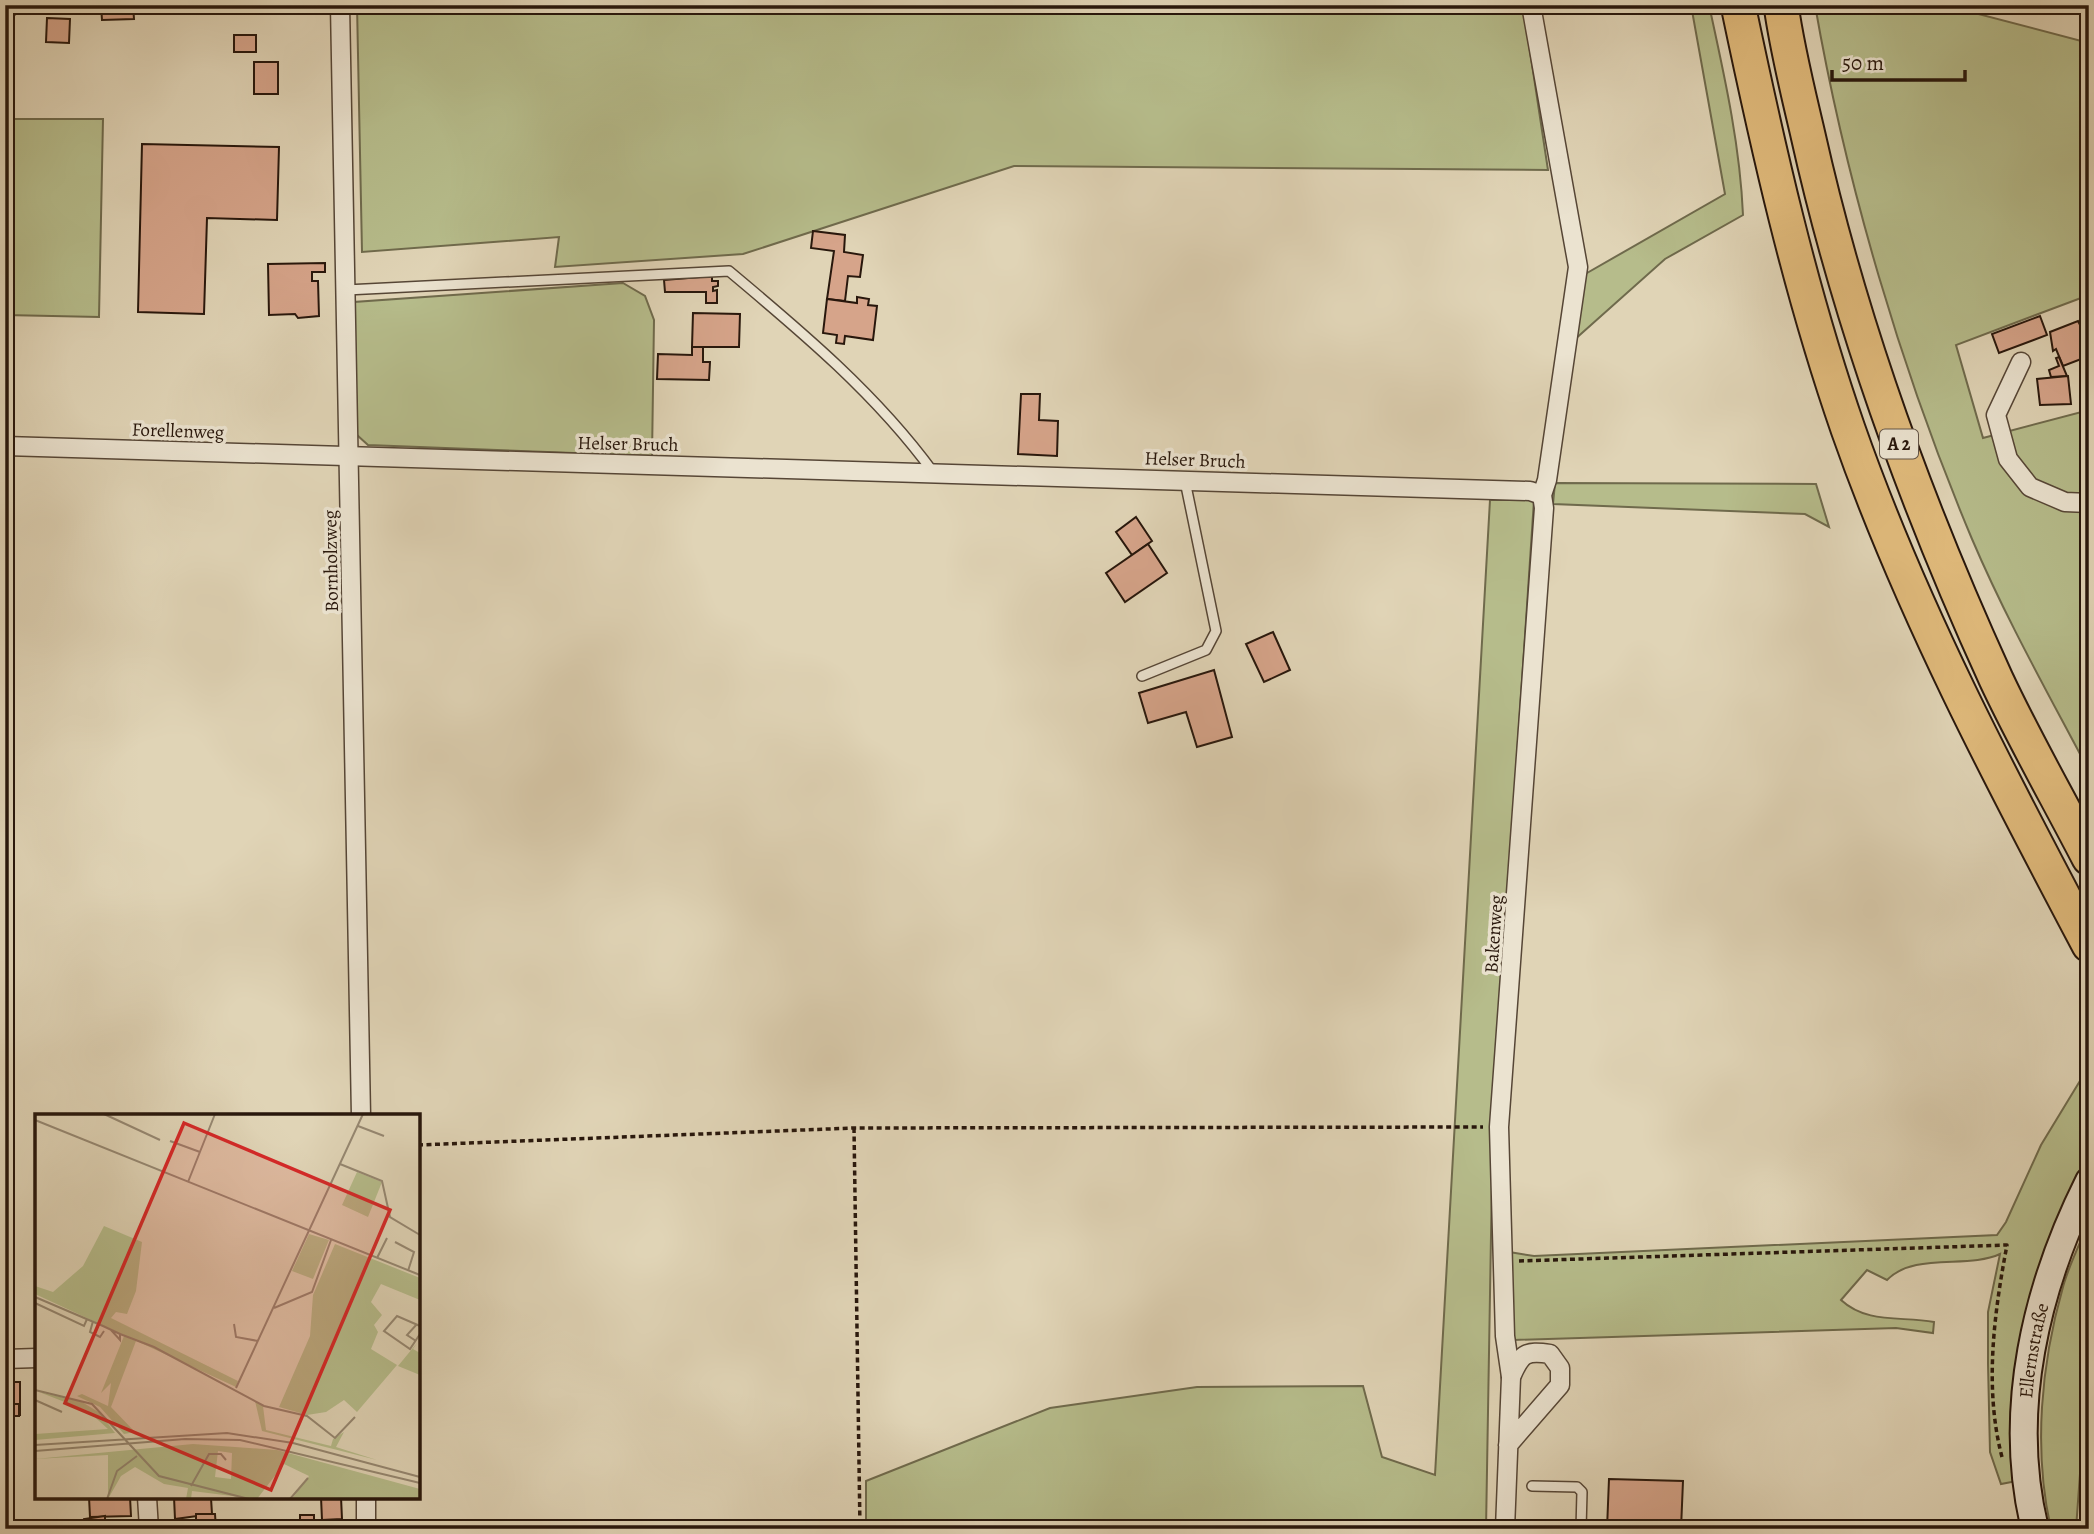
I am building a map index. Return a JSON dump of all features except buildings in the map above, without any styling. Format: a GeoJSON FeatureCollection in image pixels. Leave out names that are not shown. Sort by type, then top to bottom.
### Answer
{"type":"FeatureCollection","features":[{"type":"Feature","properties":{"kind":"highway","name":"A 2"},"geometry":{"type":"LineString","coordinates":[[1738,5],[1772,167],[1799,269],[1848,428],[1931,635],[1987,751],[2089,945]]}},
{"type":"Feature","properties":{"kind":"highway","name":"A 2"},"geometry":{"type":"LineString","coordinates":[[1781,5],[1823,201],[1857,326],[1900,447],[1942,556],[1997,681],[2089,858]]}},
{"type":"Feature","properties":{"kind":"street","name":"Bornholzweg"},"geometry":{"type":"LineString","coordinates":[[340,5],[360,1114]]}},
{"type":"Feature","properties":{"kind":"street"},"geometry":{"type":"LineString","coordinates":[[1531,5],[1578,267],[1547,480],[1542,495]]}},
{"type":"Feature","properties":{"kind":"street"},"geometry":{"type":"LineString","coordinates":[[2021,362],[1996,415],[2008,459],[2029,487],[2065,502],[2089,503]]}},
{"type":"Feature","properties":{"kind":"street","name":"Forellenweg"},"geometry":{"type":"LineString","coordinates":[[5,446],[349,457]]}},
{"type":"Feature","properties":{"kind":"street","name":"Helser Bruch"},"geometry":{"type":"LineString","coordinates":[[349,457],[1185,480],[1530,491],[1542,495]]}},
{"type":"Feature","properties":{"kind":"street","name":"Bakenweg"},"geometry":{"type":"LineString","coordinates":[[1504,1529],[1511,1377],[1505,1336],[1499,1127],[1542,535],[1542,495]]}},
{"type":"Feature","properties":{"kind":"street","name":"Ellernstraße"},"geometry":{"type":"LineString","coordinates":[[2035,1529],[2025,1435],[2029,1360],[2043,1294],[2063,1233],[2089,1181]]}},
{"type":"Feature","properties":{"kind":"street"},"geometry":{"type":"LineString","coordinates":[[1508,1446],[1560,1385],[1560,1368],[1550,1354],[1532,1352],[1519,1359],[1511,1377]]}},
{"type":"Feature","properties":{"kind":"street"},"geometry":{"type":"LineString","coordinates":[[5,1359],[35,1359]]}},
{"type":"Feature","properties":{"kind":"street"},"geometry":{"type":"LineString","coordinates":[[146,1499],[149,1529]]}},
{"type":"Feature","properties":{"kind":"street"},"geometry":{"type":"LineString","coordinates":[[366,1499],[366,1529]]}},
{"type":"Feature","properties":{"kind":"lane"},"geometry":{"type":"LineString","coordinates":[[5,17],[18,5]]}},
{"type":"Feature","properties":{"kind":"lane"},"geometry":{"type":"LineString","coordinates":[[346,290],[729,271],[796,327],[902,429],[933,472]]}},
{"type":"Feature","properties":{"kind":"lane"},"geometry":{"type":"LineString","coordinates":[[1142,676],[1206,650],[1216,631],[1185,480]]}},
{"type":"Feature","properties":{"kind":"lane"},"geometry":{"type":"LineString","coordinates":[[1532,1486],[1577,1487],[1582,1492],[1581,1529]]}},
{"type":"Feature","properties":{"kind":"path"},"geometry":{"type":"LineString","coordinates":[[420,1145],[854,1128],[1499,1127]]}},
{"type":"Feature","properties":{"kind":"path"},"geometry":{"type":"LineString","coordinates":[[854,1128],[860,1529]]}},
{"type":"Feature","properties":{"kind":"path"},"geometry":{"type":"LineString","coordinates":[[1503,1262],[2007,1245],[1993,1316],[1995,1432],[2002,1458]]}},
{"type":"Feature","properties":{"kind":"green space"},"geometry":{"type":"Polygon","coordinates":[[[357,5],[1523,5],[1548,170],[1014,166],[743,254],[555,267],[559,237],[362,252],[357,5]]]}},
{"type":"Feature","properties":{"kind":"green space"},"geometry":{"type":"Polygon","coordinates":[[[1691,5],[1709,5],[1735,136],[1743,215],[1665,259],[1573,341],[1580,277],[1725,194],[1691,5]]]}},
{"type":"Feature","properties":{"kind":"green space"},"geometry":{"type":"Polygon","coordinates":[[[1815,5],[1944,5],[2089,43],[2089,295],[1956,345],[1983,438],[2089,410],[2089,771],[1985,569],[1922,411],[1860,208],[1815,5]]]}},
{"type":"Feature","properties":{"kind":"green space"},"geometry":{"type":"Polygon","coordinates":[[[5,119],[103,119],[99,317],[5,315],[5,119]]]}},
{"type":"Feature","properties":{"kind":"green space"},"geometry":{"type":"Polygon","coordinates":[[[623,283],[645,296],[654,320],[652,456],[368,445],[357,435],[354,302],[623,283]]]}},
{"type":"Feature","properties":{"kind":"green space"},"geometry":{"type":"Polygon","coordinates":[[[1555,483],[1816,484],[1829,527],[1805,514],[1553,504],[1555,483]]]}},
{"type":"Feature","properties":{"kind":"green space"},"geometry":{"type":"Polygon","coordinates":[[[1490,500],[1534,500],[1493,1118],[1486,1529],[866,1529],[866,1481],[1050,1408],[1197,1387],[1363,1386],[1382,1457],[1435,1475],[1490,500]]]}},
{"type":"Feature","properties":{"kind":"green space"},"geometry":{"type":"Polygon","coordinates":[[[2089,1066],[2089,1159],[2076,1181],[2017,1481],[2001,1484],[1990,1452],[1988,1312],[2000,1254],[1973,1260],[1912,1266],[1898,1271],[1887,1280],[1867,1270],[1841,1300],[1851,1308],[1873,1316],[1934,1322],[1933,1333],[1896,1328],[1514,1340],[1509,1252],[1534,1256],[1997,1235],[2006,1222],[2041,1145],[2089,1066]]]}},
{"type":"Feature","properties":{"kind":"green space"},"geometry":{"type":"Polygon","coordinates":[[[2089,1222],[2089,1350],[2076,1529],[2051,1529],[2042,1469],[2045,1377],[2055,1316],[2063,1287],[2089,1222]]]}}]}
